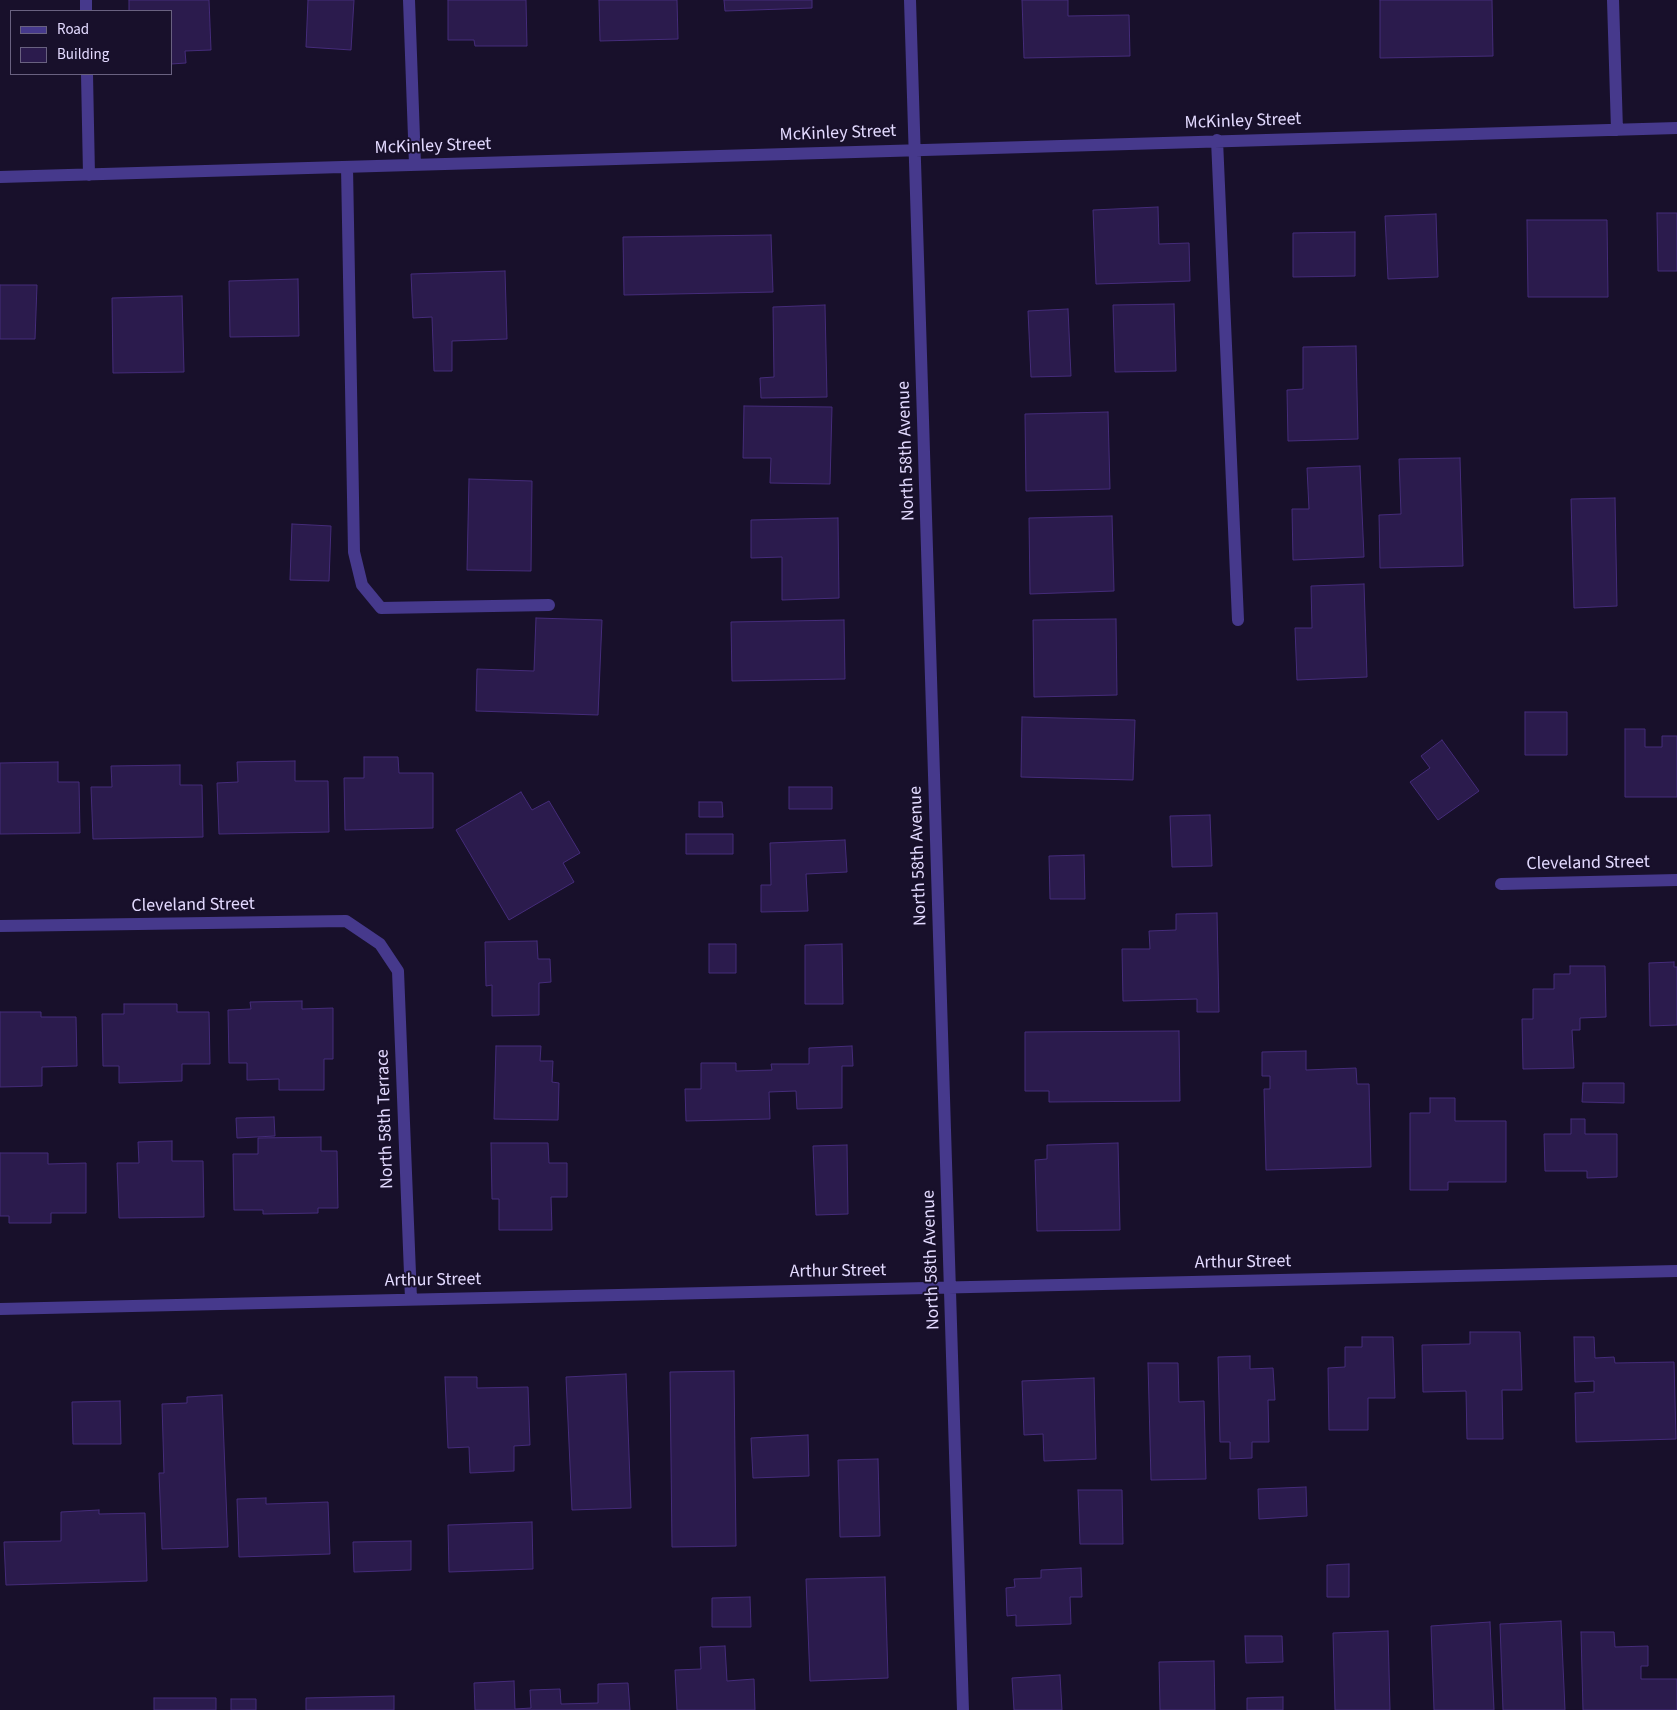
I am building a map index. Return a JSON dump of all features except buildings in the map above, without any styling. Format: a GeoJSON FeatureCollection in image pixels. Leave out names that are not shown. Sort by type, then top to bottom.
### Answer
{"type":"FeatureCollection","features":[{"type":"Feature","properties":{"kind":"street"},"geometry":{"type":"LineString","coordinates":[[410,0],[415,165]]}},
{"type":"Feature","properties":{"kind":"street","name":"North 58th Avenue"},"geometry":{"type":"LineString","coordinates":[[910,0],[963,1710]]}},
{"type":"Feature","properties":{"kind":"street"},"geometry":{"type":"LineString","coordinates":[[1613,0],[1616,130]]}},
{"type":"Feature","properties":{"kind":"street"},"geometry":{"type":"LineString","coordinates":[[87,75],[89,175]]}},
{"type":"Feature","properties":{"kind":"street","name":"McKinley Street"},"geometry":{"type":"LineString","coordinates":[[0,177],[1677,128]]}},
{"type":"Feature","properties":{"kind":"street"},"geometry":{"type":"LineString","coordinates":[[1218,140],[1238,620]]}},
{"type":"Feature","properties":{"kind":"street"},"geometry":{"type":"LineString","coordinates":[[347,167],[354,552],[362,584],[381,608],[549,605]]}},
{"type":"Feature","properties":{"kind":"street","name":"Cleveland Street"},"geometry":{"type":"LineString","coordinates":[[1501,884],[1677,880]]}},
{"type":"Feature","properties":{"kind":"street","name":"Cleveland Street"},"geometry":{"type":"LineString","coordinates":[[0,926],[346,921],[380,944]]}},
{"type":"Feature","properties":{"kind":"street","name":"North 58th Terrace"},"geometry":{"type":"LineString","coordinates":[[380,944],[398,970],[411,1299]]}},
{"type":"Feature","properties":{"kind":"street","name":"Arthur Street"},"geometry":{"type":"LineString","coordinates":[[0,1309],[1677,1271]]}}]}
